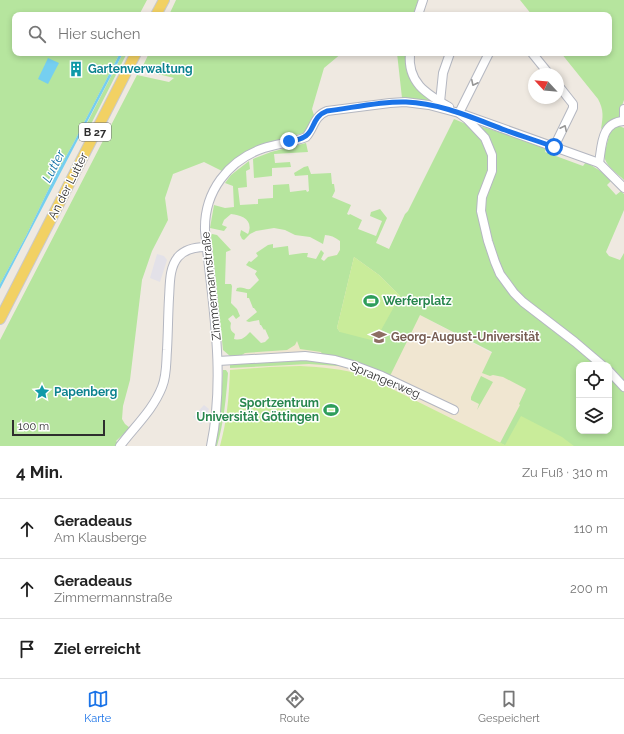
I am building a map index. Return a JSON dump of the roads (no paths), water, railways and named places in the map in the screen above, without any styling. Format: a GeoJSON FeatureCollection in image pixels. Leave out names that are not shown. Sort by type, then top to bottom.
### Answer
{"type":"FeatureCollection","features":[{"type":"Feature","properties":{"kind":"main road"},"geometry":{"type":"LineString","coordinates":[[158,12],[164,0]]}},
{"type":"Feature","properties":{"kind":"main road","name":"An der Lutter"},"geometry":{"type":"LineString","coordinates":[[0,319],[134,56]]}},
{"type":"Feature","properties":{"kind":"street"},"geometry":{"type":"LineString","coordinates":[[419,12],[423,0]]}},
{"type":"Feature","properties":{"kind":"street"},"geometry":{"type":"LineString","coordinates":[[410,56],[411,70],[416,81],[424,91],[440,102],[460,113],[506,131],[598,163],[624,188]]}},
{"type":"Feature","properties":{"kind":"street"},"geometry":{"type":"LineString","coordinates":[[440,102],[443,73],[449,56]]}},
{"type":"Feature","properties":{"kind":"street"},"geometry":{"type":"LineString","coordinates":[[460,113],[488,56]]}},
{"type":"Feature","properties":{"kind":"street"},"geometry":{"type":"LineString","coordinates":[[534,56],[544,68]]}},
{"type":"Feature","properties":{"kind":"street"},"geometry":{"type":"LineString","coordinates":[[554,147],[573,108],[573,104],[564,92]]}},
{"type":"Feature","properties":{"kind":"street","name":"Zimmermannstraße"},"geometry":{"type":"LineString","coordinates":[[211,446],[217,411],[218,360],[204,226],[211,195],[224,175],[237,162],[255,151],[306,137],[310,132],[316,118],[327,111],[405,102],[429,105],[460,113]]}},
{"type":"Feature","properties":{"kind":"street"},"geometry":{"type":"LineString","coordinates":[[598,163],[605,132],[612,124],[624,121],[624,109]]}},
{"type":"Feature","properties":{"kind":"street"},"geometry":{"type":"LineString","coordinates":[[460,113],[484,138],[492,154],[492,171],[482,197],[481,211],[493,255],[500,274],[514,293],[523,302],[576,342],[599,362]]}},
{"type":"Feature","properties":{"kind":"street"},"geometry":{"type":"LineString","coordinates":[[120,446],[147,415],[163,386],[166,370],[170,284],[174,264],[178,257],[187,250],[206,247]]}},
{"type":"Feature","properties":{"kind":"street","name":"Sprangerweg"},"geometry":{"type":"LineString","coordinates":[[218,360],[305,356],[335,360],[365,369],[454,410]]}},
{"type":"Feature","properties":{"kind":"street"},"geometry":{"type":"LineString","coordinates":[[612,374],[624,387]]}},
{"type":"Feature","properties":{"kind":"water"},"geometry":{"type":"Polygon","coordinates":[[[118,56],[121,56],[0,289],[0,284],[118,56]]]}},
{"type":"Feature","properties":{"kind":"water"},"geometry":{"type":"Polygon","coordinates":[[[48,58],[59,63],[48,84],[38,79],[48,58]]]}},
{"type":"Feature","properties":{"kind":"place","name":"Gartenverwaltung"},"geometry":{"type":"Point","coordinates":[76,69]}},
{"type":"Feature","properties":{"kind":"place","name":"Werferplatz"},"geometry":{"type":"Point","coordinates":[371,301]}},
{"type":"Feature","properties":{"kind":"place","name":"Georg-August-Universität"},"geometry":{"type":"Point","coordinates":[379,337]}},
{"type":"Feature","properties":{"kind":"place","name":"Papenberg"},"geometry":{"type":"Point","coordinates":[42,392]}},
{"type":"Feature","properties":{"kind":"place","name":"Sportzentrum Universität Göttingen"},"geometry":{"type":"Point","coordinates":[331,410]}},
{"type":"Feature","properties":{"kind":"water label","name":"Lutter"},"geometry":{"type":"Point","coordinates":[53,166]}}]}
